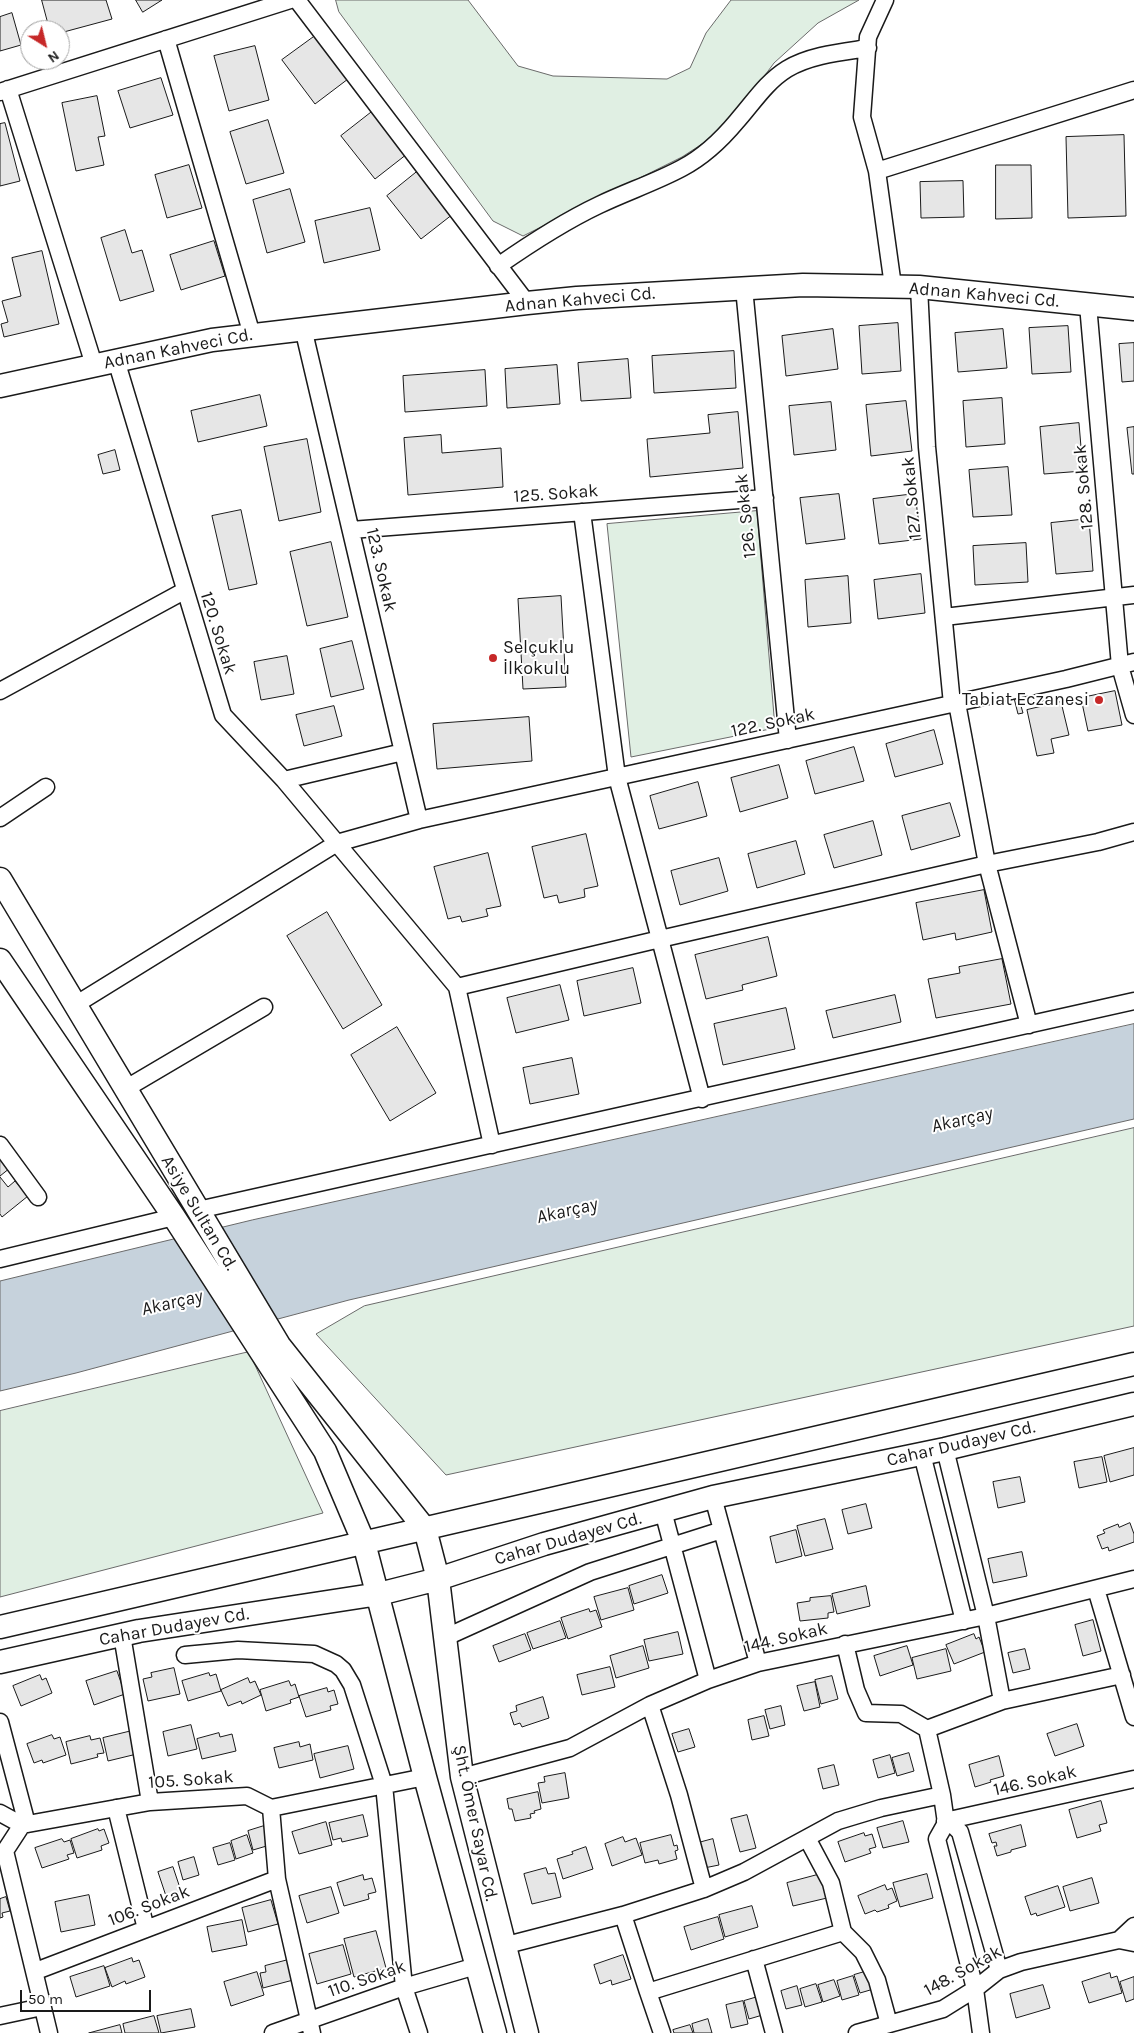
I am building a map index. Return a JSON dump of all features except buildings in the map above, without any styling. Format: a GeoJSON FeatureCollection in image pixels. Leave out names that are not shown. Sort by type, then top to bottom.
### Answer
{"type":"FeatureCollection","features":[{"type":"Feature","properties":{"kind":"main road","name":"Adnan Kahveci Cd."},"geometry":{"type":"LineString","coordinates":[[0,386],[212,340],[303,328],[577,298],[803,284],[919,287],[1134,310]]}},
{"type":"Feature","properties":{"kind":"main road","name":"Adnan Kahveci Cd."},"geometry":{"type":"LineString","coordinates":[[0,391],[31,378]]}},
{"type":"Feature","properties":{"kind":"main road","name":"Asiye Sultan Cd."},"geometry":{"type":"LineString","coordinates":[[0,879],[203,1218],[325,1451],[364,1543],[379,1594]]}},
{"type":"Feature","properties":{"kind":"main road","name":"Asiye Sultan Cd."},"geometry":{"type":"LineString","coordinates":[[0,960],[179,1225],[270,1349],[425,1529]]}},
{"type":"Feature","properties":{"kind":"main road","name":"Cahar Dudayev Cd."},"geometry":{"type":"LineString","coordinates":[[0,1626],[1134,1364]]}},
{"type":"Feature","properties":{"kind":"main road","name":"Cahar Dudayev Cd."},"geometry":{"type":"LineString","coordinates":[[0,1662],[122,1635],[379,1594],[438,1579],[544,1544],[713,1497],[945,1449],[1134,1404]]}},
{"type":"Feature","properties":{"kind":"main road","name":"Şht. Ömer Sayar Cd."},"geometry":{"type":"LineString","coordinates":[[425,1529],[438,1579],[462,1778],[527,2033]]}},
{"type":"Feature","properties":{"kind":"main road","name":"Şht. Ömer Sayar Cd."},"geometry":{"type":"LineString","coordinates":[[379,1594],[425,1777],[494,2033]]}},
{"type":"Feature","properties":{"kind":"street"},"geometry":{"type":"LineString","coordinates":[[94,365],[4,91],[290,0]]}},
{"type":"Feature","properties":{"kind":"street"},"geometry":{"type":"LineString","coordinates":[[297,0],[527,303]]}},
{"type":"Feature","properties":{"kind":"street"},"geometry":{"type":"LineString","coordinates":[[885,0],[868,37],[862,117],[877,171],[893,286]]}},
{"type":"Feature","properties":{"kind":"street"},"geometry":{"type":"LineString","coordinates":[[166,39],[252,335]]}},
{"type":"Feature","properties":{"kind":"street"},"geometry":{"type":"LineString","coordinates":[[498,266],[553,229],[598,206],[682,168],[697,158],[723,136],[769,83],[787,69],[794,65],[834,54],[868,48]]}},
{"type":"Feature","properties":{"kind":"street"},"geometry":{"type":"LineString","coordinates":[[877,171],[1134,90]]}},
{"type":"Feature","properties":{"kind":"street","name":"127. Sokak"},"geometry":{"type":"LineString","coordinates":[[919,287],[927,448],[954,704],[987,864],[1029,1025]]}},
{"type":"Feature","properties":{"kind":"street","name":"126. Sokak"},"geometry":{"type":"LineString","coordinates":[[744,288],[788,740]]}},
{"type":"Feature","properties":{"kind":"street","name":"128. Sokak"},"geometry":{"type":"LineString","coordinates":[[1088,305],[1114,597],[1127,664],[1134,715]]}},
{"type":"Feature","properties":{"kind":"street","name":"123. Sokak"},"geometry":{"type":"LineString","coordinates":[[303,328],[419,820]]}},
{"type":"Feature","properties":{"kind":"street","name":"120. Sokak"},"geometry":{"type":"LineString","coordinates":[[116,360],[222,715],[284,780],[457,987]]}},
{"type":"Feature","properties":{"kind":"street","name":"125. Sokak"},"geometry":{"type":"LineString","coordinates":[[350,530],[765,498]]}},
{"type":"Feature","properties":{"kind":"street"},"geometry":{"type":"LineString","coordinates":[[582,512],[617,777],[702,1099]]}},
{"type":"Feature","properties":{"kind":"street"},"geometry":{"type":"LineString","coordinates":[[0,691],[184,591]]}},
{"type":"Feature","properties":{"kind":"street"},"geometry":{"type":"LineString","coordinates":[[944,616],[1134,595]]}},
{"type":"Feature","properties":{"kind":"street","name":"122. Sokak"},"geometry":{"type":"LineString","coordinates":[[75,1005],[337,844],[419,820],[954,704],[1127,664]]}},
{"type":"Feature","properties":{"kind":"street"},"geometry":{"type":"LineString","coordinates":[[284,780],[403,752]]}},
{"type":"Feature","properties":{"kind":"street"},"geometry":{"type":"LineString","coordinates":[[0,818],[46,787]]}},
{"type":"Feature","properties":{"kind":"street"},"geometry":{"type":"LineString","coordinates":[[492,1145],[457,987],[987,864],[1098,842],[1134,832]]}},
{"type":"Feature","properties":{"kind":"street"},"geometry":{"type":"LineString","coordinates":[[203,1218],[492,1145],[1134,1001]]}},
{"type":"Feature","properties":{"kind":"street"},"geometry":{"type":"LineString","coordinates":[[125,1089],[264,1007]]}},
{"type":"Feature","properties":{"kind":"street"},"geometry":{"type":"LineString","coordinates":[[0,1145],[38,1196]]}},
{"type":"Feature","properties":{"kind":"street"},"geometry":{"type":"LineString","coordinates":[[0,1259],[179,1225]]}},
{"type":"Feature","properties":{"kind":"street"},"geometry":{"type":"LineString","coordinates":[[945,1449],[986,1616],[1002,1701]]}},
{"type":"Feature","properties":{"kind":"street"},"geometry":{"type":"LineString","coordinates":[[922,1454],[964,1621]]}},
{"type":"Feature","properties":{"kind":"street"},"geometry":{"type":"LineString","coordinates":[[713,1497],[758,1663]]}},
{"type":"Feature","properties":{"kind":"street"},"geometry":{"type":"LineString","coordinates":[[663,1511],[708,1680]]}},
{"type":"Feature","properties":{"kind":"street"},"geometry":{"type":"LineString","coordinates":[[444,1638],[590,1572],[672,1544],[722,1530]]}},
{"type":"Feature","properties":{"kind":"street","name":"144. Sokak"},"geometry":{"type":"LineString","coordinates":[[462,1778],[570,1748],[650,1705],[708,1680],[758,1663],[964,1621],[1134,1579]]}},
{"type":"Feature","properties":{"kind":"street"},"geometry":{"type":"LineString","coordinates":[[1096,1589],[1134,1717]]}},
{"type":"Feature","properties":{"kind":"street"},"geometry":{"type":"LineString","coordinates":[[122,1635],[150,1802]]}},
{"type":"Feature","properties":{"kind":"street"},"geometry":{"type":"LineString","coordinates":[[845,1644],[856,1690],[866,1713],[902,1714],[927,1728],[942,1795],[945,1822],[937,1839],[975,1989],[982,2033]]}},
{"type":"Feature","properties":{"kind":"street"},"geometry":{"type":"LineString","coordinates":[[185,1655],[238,1650],[314,1654],[329,1660],[342,1670],[352,1685],[384,1785],[404,1987],[419,2033]]}},
{"type":"Feature","properties":{"kind":"street"},"geometry":{"type":"LineString","coordinates":[[927,1728],[1002,1701],[1122,1675]]}},
{"type":"Feature","properties":{"kind":"street"},"geometry":{"type":"LineString","coordinates":[[650,1705],[679,1795],[704,1889]]}},
{"type":"Feature","properties":{"kind":"street"},"geometry":{"type":"LineString","coordinates":[[0,1722],[24,1825]]}},
{"type":"Feature","properties":{"kind":"street"},"geometry":{"type":"LineString","coordinates":[[311,2027],[277,1879],[271,1808],[425,1777]]}},
{"type":"Feature","properties":{"kind":"street","name":"146. Sokak"},"geometry":{"type":"LineString","coordinates":[[945,1822],[1134,1779]]}},
{"type":"Feature","properties":{"kind":"street"},"geometry":{"type":"LineString","coordinates":[[504,1946],[623,1915],[704,1889],[744,1872],[838,1821],[881,1808],[942,1795]]}},
{"type":"Feature","properties":{"kind":"street","name":"105. Sokak"},"geometry":{"type":"LineString","coordinates":[[24,1825],[150,1802],[247,1796],[271,1808]]}},
{"type":"Feature","properties":{"kind":"street"},"geometry":{"type":"LineString","coordinates":[[116,1808],[146,1929]]}},
{"type":"Feature","properties":{"kind":"street"},"geometry":{"type":"LineString","coordinates":[[0,1813],[24,1825]]}},
{"type":"Feature","properties":{"kind":"street"},"geometry":{"type":"LineString","coordinates":[[945,1822],[953,1825],[960,1832],[999,1970]]}},
{"type":"Feature","properties":{"kind":"street"},"geometry":{"type":"LineString","coordinates":[[24,1825],[3,1851],[36,1971],[42,2007],[49,2033]]}},
{"type":"Feature","properties":{"kind":"street"},"geometry":{"type":"LineString","coordinates":[[807,1838],[831,1883],[843,1932],[863,1952],[877,1980],[890,2024]]}},
{"type":"Feature","properties":{"kind":"street","name":"106. Sokak"},"geometry":{"type":"LineString","coordinates":[[36,1971],[277,1879]]}},
{"type":"Feature","properties":{"kind":"street"},"geometry":{"type":"LineString","coordinates":[[623,1915],[662,2033]]}},
{"type":"Feature","properties":{"kind":"street","name":"148. Sokak"},"geometry":{"type":"LineString","coordinates":[[857,2033],[943,2009],[975,1989],[999,1970],[1021,1962],[1126,1941],[1134,1926]]}},
{"type":"Feature","properties":{"kind":"street"},"geometry":{"type":"LineString","coordinates":[[648,1992],[843,1932]]}},
{"type":"Feature","properties":{"kind":"street"},"geometry":{"type":"LineString","coordinates":[[754,1959],[774,2033]]}},
{"type":"Feature","properties":{"kind":"street","name":"110. Sokak"},"geometry":{"type":"LineString","coordinates":[[273,2033],[311,2027],[404,1987],[476,1966]]}},
{"type":"Feature","properties":{"kind":"street"},"geometry":{"type":"LineString","coordinates":[[0,2016],[42,2007]]}},
{"type":"Feature","properties":{"kind":"green space"},"geometry":{"type":"Polygon","coordinates":[[[336,0],[468,0],[518,66],[553,76],[667,79],[690,68],[706,33],[731,0],[859,0],[818,23],[774,63],[725,129],[682,157],[523,236],[493,221],[339,12],[336,0]]]}},
{"type":"Feature","properties":{"kind":"green space"},"geometry":{"type":"Polygon","coordinates":[[[757,511],[775,728],[631,757],[607,524],[757,511]]]}},
{"type":"Feature","properties":{"kind":"green space"},"geometry":{"type":"Polygon","coordinates":[[[1134,1128],[1134,1326],[446,1475],[316,1334],[364,1306],[1134,1128]]]}},
{"type":"Feature","properties":{"kind":"green space"},"geometry":{"type":"Polygon","coordinates":[[[249,1352],[323,1513],[0,1597],[0,1411],[249,1352]]]}},
{"type":"Feature","properties":{"kind":"water","name":"Akarçay"},"geometry":{"type":"Polygon","coordinates":[[[1134,1024],[1134,1119],[349,1300],[76,1373],[0,1391],[0,1281],[252,1220],[1134,1024]]]}},
{"type":"Feature","properties":{"kind":"place","name":"Selçuklu İlkokulu"},"geometry":{"type":"Point","coordinates":[493,658]}},
{"type":"Feature","properties":{"kind":"place","name":"Tabiat Eczanesi"},"geometry":{"type":"Point","coordinates":[1099,700]}}]}
